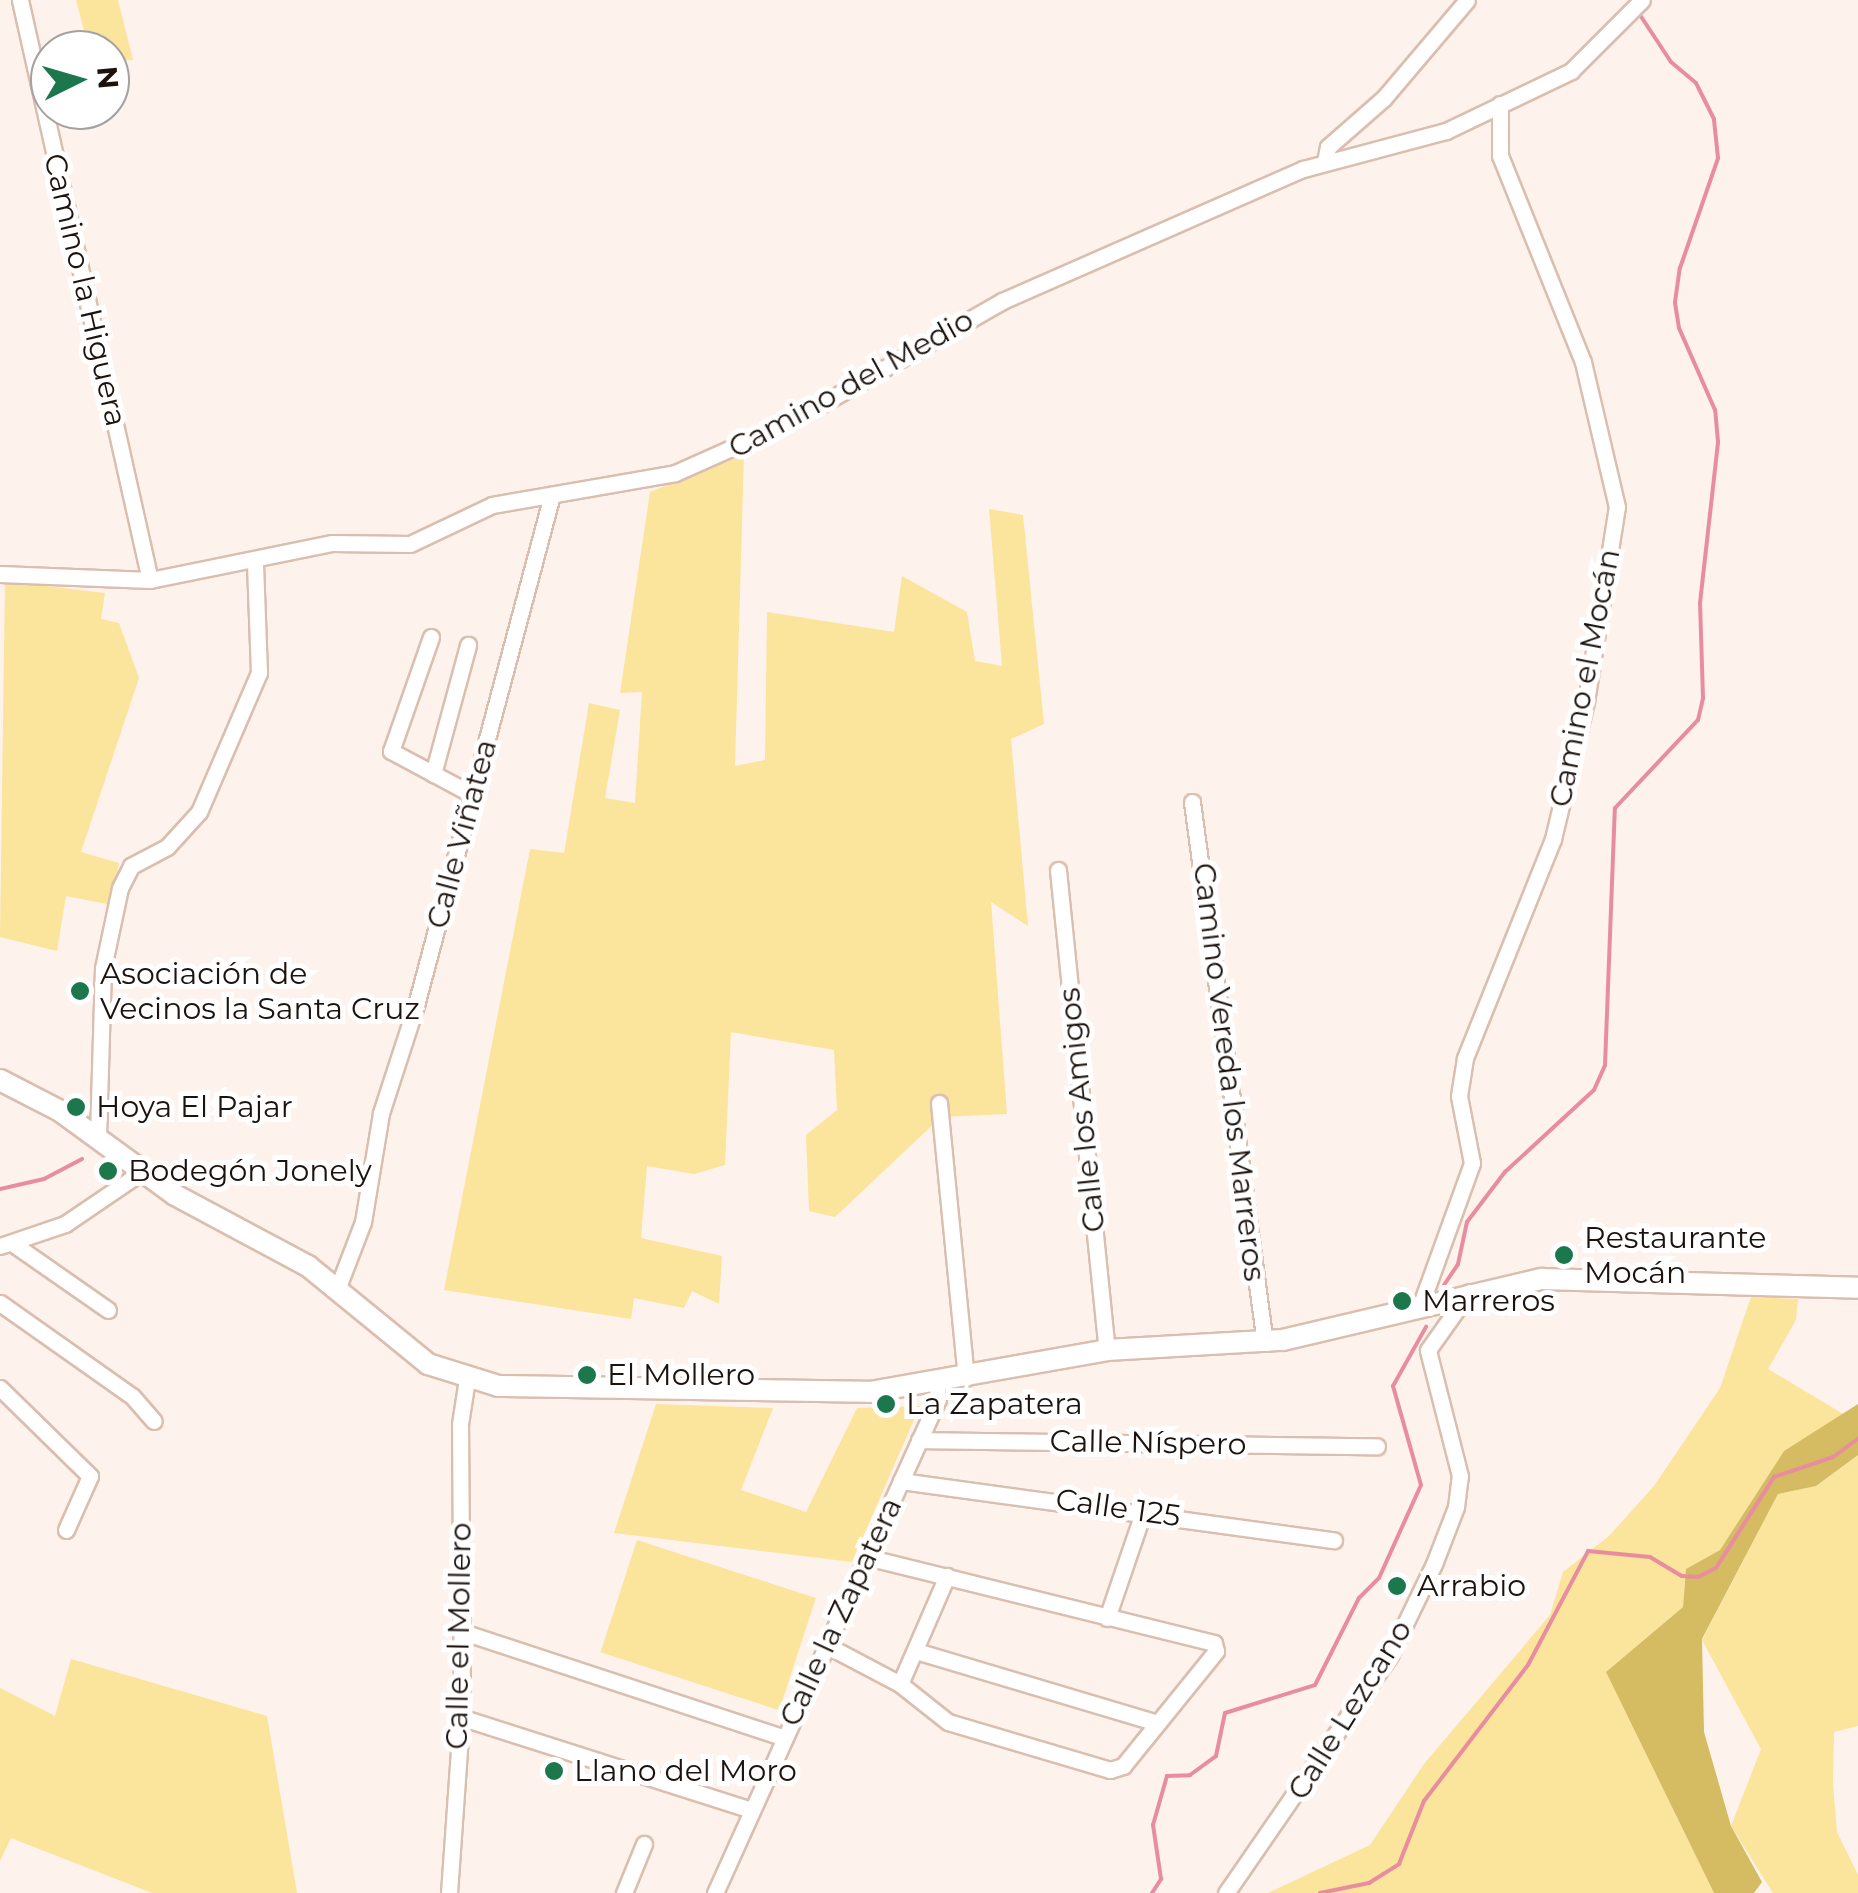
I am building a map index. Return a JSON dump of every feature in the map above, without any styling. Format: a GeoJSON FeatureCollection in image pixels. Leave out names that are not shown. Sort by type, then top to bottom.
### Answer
{"type":"FeatureCollection","features":[{"type":"Feature","properties":{"kind":"main road"},"geometry":{"type":"LineString","coordinates":[[0,1080],[98,1136],[142,1172],[338,1287],[404,1348],[467,1380],[498,1386],[870,1392],[937,1384],[1106,1350],[1264,1343],[1469,1292],[1575,1278],[1858,1288]]}},
{"type":"Feature","properties":{"kind":"street","name":"Camino la Higuera"},"geometry":{"type":"LineString","coordinates":[[20,0],[150,580]]}},
{"type":"Feature","properties":{"kind":"street"},"geometry":{"type":"LineString","coordinates":[[1325,162],[1328,147],[1384,98],[1467,0]]}},
{"type":"Feature","properties":{"kind":"street","name":"Camino del Medio"},"geometry":{"type":"LineString","coordinates":[[0,574],[150,580],[255,564],[332,543],[410,544],[474,510],[655,479],[716,458],[1002,301],[1325,162],[1446,130],[1584,63],[1642,0]]}},
{"type":"Feature","properties":{"kind":"street","name":"Camino el Mocán"},"geometry":{"type":"LineString","coordinates":[[1422,1304],[1472,1163],[1458,1096],[1464,1058],[1553,839],[1578,736],[1616,507],[1583,362],[1500,156],[1500,104]]}},
{"type":"Feature","properties":{"kind":"street","name":"Calle Viñatea"},"geometry":{"type":"LineString","coordinates":[[338,1287],[363,1222],[382,1112],[473,795],[552,495]]}},
{"type":"Feature","properties":{"kind":"street"},"geometry":{"type":"LineString","coordinates":[[98,1136],[103,968],[120,888],[131,866],[167,848],[199,812],[259,674],[255,564]]}},
{"type":"Feature","properties":{"kind":"street"},"geometry":{"type":"LineString","coordinates":[[431,637],[390,751],[473,795]]}},
{"type":"Feature","properties":{"kind":"street"},"geometry":{"type":"LineString","coordinates":[[433,774],[468,644]]}},
{"type":"Feature","properties":{"kind":"street","name":"Camino Vereda los Marreros"},"geometry":{"type":"LineString","coordinates":[[1192,802],[1264,1343]]}},
{"type":"Feature","properties":{"kind":"street","name":"Calle los Amigos"},"geometry":{"type":"LineString","coordinates":[[1058,870],[1106,1350]]}},
{"type":"Feature","properties":{"kind":"street"},"geometry":{"type":"LineString","coordinates":[[940,1103],[966,1378]]}},
{"type":"Feature","properties":{"kind":"street"},"geometry":{"type":"LineString","coordinates":[[6,1245],[65,1224],[142,1172]]}},
{"type":"Feature","properties":{"kind":"street"},"geometry":{"type":"LineString","coordinates":[[6,1245],[108,1310]]}},
{"type":"Feature","properties":{"kind":"street","name":"Calle Lezcano"},"geometry":{"type":"LineString","coordinates":[[1226,1893],[1390,1655],[1440,1550],[1460,1476],[1428,1350],[1469,1292]]}},
{"type":"Feature","properties":{"kind":"street"},"geometry":{"type":"LineString","coordinates":[[0,1303],[132,1396],[154,1420]]}},
{"type":"Feature","properties":{"kind":"street","name":"Calle el Mollero"},"geometry":{"type":"LineString","coordinates":[[449,1893],[463,1632],[460,1424],[467,1380]]}},
{"type":"Feature","properties":{"kind":"street","name":"Calle la Zapatera"},"geometry":{"type":"LineString","coordinates":[[714,1893],[938,1399],[937,1384]]}},
{"type":"Feature","properties":{"kind":"street"},"geometry":{"type":"LineString","coordinates":[[0,1388],[90,1476],[66,1530]]}},
{"type":"Feature","properties":{"kind":"street","name":"Calle Níspero"},"geometry":{"type":"LineString","coordinates":[[919,1440],[1377,1446]]}},
{"type":"Feature","properties":{"kind":"street","name":"Calle 125"},"geometry":{"type":"LineString","coordinates":[[901,1481],[1334,1540]]}},
{"type":"Feature","properties":{"kind":"street"},"geometry":{"type":"LineString","coordinates":[[1107,1618],[1143,1513]]}},
{"type":"Feature","properties":{"kind":"street"},"geometry":{"type":"LineString","coordinates":[[826,1645],[900,1684],[948,1722],[1117,1770],[1216,1650],[1214,1643],[868,1557]]}},
{"type":"Feature","properties":{"kind":"street"},"geometry":{"type":"LineString","coordinates":[[900,1684],[947,1576]]}},
{"type":"Feature","properties":{"kind":"street"},"geometry":{"type":"LineString","coordinates":[[463,1632],[783,1737]]}},
{"type":"Feature","properties":{"kind":"street"},"geometry":{"type":"LineString","coordinates":[[916,1650],[1157,1723]]}},
{"type":"Feature","properties":{"kind":"street"},"geometry":{"type":"LineString","coordinates":[[460,1718],[749,1810]]}},
{"type":"Feature","properties":{"kind":"street"},"geometry":{"type":"LineString","coordinates":[[624,1893],[644,1844]]}},
{"type":"Feature","properties":{"kind":"shaded area"},"geometry":{"type":"Polygon","coordinates":[[[76,0],[118,0],[126,30],[84,30],[76,0]]]}},
{"type":"Feature","properties":{"kind":"shaded area"},"geometry":{"type":"Polygon","coordinates":[[[744,454],[735,766],[765,760],[767,612],[894,632],[902,576],[967,612],[975,661],[1002,666],[989,509],[1023,515],[1044,724],[1011,739],[1028,926],[991,902],[1007,1114],[941,1117],[835,1217],[809,1211],[806,1135],[837,1110],[834,1050],[731,1032],[725,1165],[694,1174],[647,1166],[641,1238],[722,1256],[719,1304],[692,1291],[684,1308],[634,1298],[631,1319],[444,1290],[530,849],[564,853],[589,703],[620,710],[605,798],[635,803],[642,692],[620,693],[650,492],[744,454]]]}},
{"type":"Feature","properties":{"kind":"shaded area"},"geometry":{"type":"Polygon","coordinates":[[[5,581],[105,593],[101,619],[119,623],[139,678],[81,852],[119,863],[112,905],[66,896],[57,951],[0,937],[5,581]]]}},
{"type":"Feature","properties":{"kind":"shaded area"},"geometry":{"type":"Polygon","coordinates":[[[1751,1297],[1798,1299],[1796,1320],[1768,1369],[1845,1415],[1784,1451],[1720,1550],[1686,1569],[1683,1607],[1606,1672],[1714,1893],[1268,1893],[1370,1845],[1424,1764],[1550,1615],[1563,1572],[1609,1536],[1654,1486],[1720,1388],[1751,1297]]]}},
{"type":"Feature","properties":{"kind":"shaded area"},"geometry":{"type":"Polygon","coordinates":[[[656,1404],[773,1408],[741,1490],[806,1512],[857,1408],[920,1406],[852,1562],[614,1533],[656,1404]]]}},
{"type":"Feature","properties":{"kind":"shaded area"},"geometry":{"type":"Polygon","coordinates":[[[1858,1404],[1858,1455],[1816,1486],[1778,1494],[1702,1639],[1704,1732],[1731,1826],[1762,1882],[1754,1893],[1714,1893],[1606,1672],[1683,1607],[1686,1569],[1720,1550],[1784,1451],[1858,1404]]]}},
{"type":"Feature","properties":{"kind":"shaded area"},"geometry":{"type":"Polygon","coordinates":[[[1858,1455],[1858,1726],[1834,1732],[1833,1784],[1837,1832],[1858,1875],[1858,1893],[1773,1893],[1731,1826],[1761,1749],[1702,1640],[1778,1494],[1816,1486],[1858,1455]]]}},
{"type":"Feature","properties":{"kind":"shaded area"},"geometry":{"type":"Polygon","coordinates":[[[637,1540],[816,1598],[779,1710],[601,1652],[637,1540]]]}},
{"type":"Feature","properties":{"kind":"shaded area"},"geometry":{"type":"Polygon","coordinates":[[[71,1659],[267,1716],[297,1893],[152,1893],[11,1838],[0,1861],[0,1688],[55,1716],[71,1659]]]}},
{"type":"Feature","properties":{"kind":"waterway"},"geometry":{"type":"LineString","coordinates":[[1444,1285],[1458,1264],[1467,1222],[1505,1172],[1594,1090],[1605,1065],[1615,808],[1698,720],[1703,698],[1700,603],[1718,442],[1715,410],[1679,328],[1675,302],[1680,268],[1718,158],[1714,119],[1696,83],[1671,62],[1640,15]]}},
{"type":"Feature","properties":{"kind":"waterway"},"geometry":{"type":"LineString","coordinates":[[0,1189],[44,1179],[82,1159]]}},
{"type":"Feature","properties":{"kind":"waterway"},"geometry":{"type":"LineString","coordinates":[[1152,1893],[1161,1879],[1153,1825],[1167,1776],[1190,1775],[1216,1756],[1225,1713],[1315,1685],[1359,1598],[1379,1578],[1421,1485],[1393,1386],[1426,1327]]}},
{"type":"Feature","properties":{"kind":"waterway"},"geometry":{"type":"LineString","coordinates":[[1320,1893],[1369,1883],[1399,1864],[1424,1801],[1528,1665],[1588,1551],[1650,1557],[1682,1576],[1698,1577],[1716,1568],[1774,1477],[1833,1457],[1858,1439]]}},
{"type":"Feature","properties":{"kind":"place","name":"Asociación de Vecinos la Santa Cruz"},"geometry":{"type":"Point","coordinates":[80,991]}},
{"type":"Feature","properties":{"kind":"place","name":"Hoya El Pajar"},"geometry":{"type":"Point","coordinates":[76,1107]}},
{"type":"Feature","properties":{"kind":"place","name":"Bodegón Jonely"},"geometry":{"type":"Point","coordinates":[108,1171]}},
{"type":"Feature","properties":{"kind":"place","name":"Restaurante Mocán"},"geometry":{"type":"Point","coordinates":[1564,1255]}},
{"type":"Feature","properties":{"kind":"place","name":"Marreros"},"geometry":{"type":"Point","coordinates":[1402,1301]}},
{"type":"Feature","properties":{"kind":"place","name":"El Mollero"},"geometry":{"type":"Point","coordinates":[587,1375]}},
{"type":"Feature","properties":{"kind":"place","name":"La Zapatera"},"geometry":{"type":"Point","coordinates":[886,1404]}},
{"type":"Feature","properties":{"kind":"place","name":"Arrabio"},"geometry":{"type":"Point","coordinates":[1397,1586]}},
{"type":"Feature","properties":{"kind":"place","name":"Llano del Moro"},"geometry":{"type":"Point","coordinates":[554,1771]}}]}
